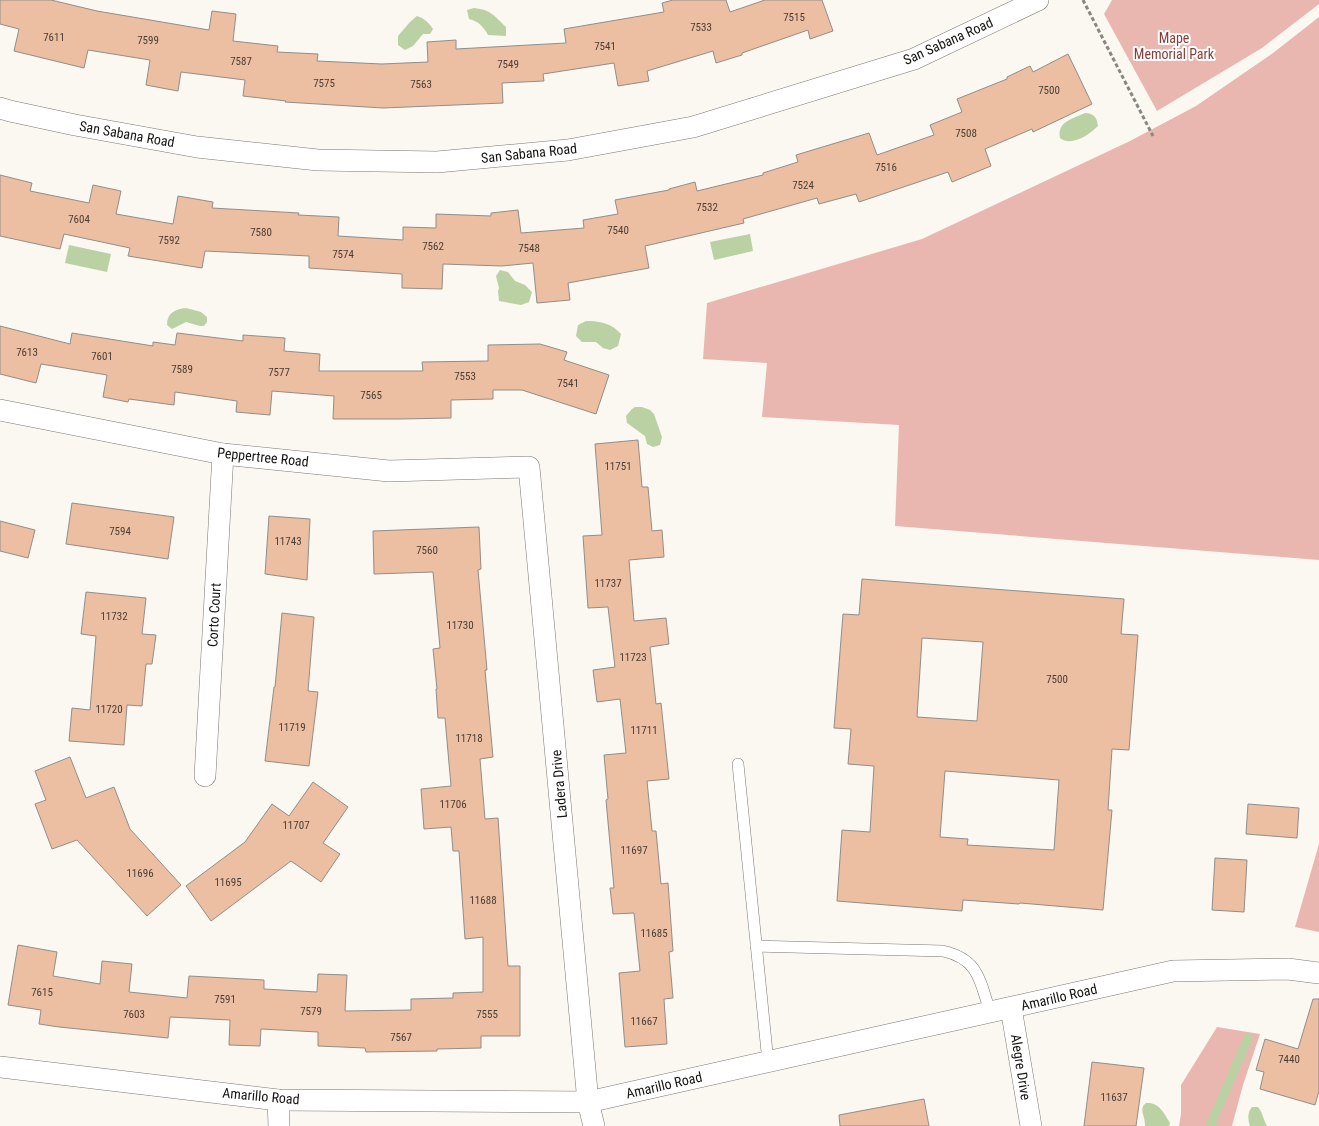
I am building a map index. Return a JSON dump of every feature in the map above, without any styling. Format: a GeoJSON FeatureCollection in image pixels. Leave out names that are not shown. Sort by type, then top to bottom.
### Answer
{"type":"FeatureCollection","features":[{"type":"Feature","properties":{"kind":"street","name":"San Sabana Road"},"geometry":{"type":"LineString","coordinates":[[0,108],[75,125],[197,147],[318,160],[437,162],[568,150],[693,127],[914,59],[1038,0]]}},
{"type":"Feature","properties":{"kind":"street","name":"Peppertree Road"},"geometry":{"type":"LineString","coordinates":[[0,410],[223,454],[390,470],[529,467]]}},
{"type":"Feature","properties":{"kind":"street","name":"Corto Court"},"geometry":{"type":"LineString","coordinates":[[205,776],[223,454]]}},
{"type":"Feature","properties":{"kind":"street","name":"Ladera Drive"},"geometry":{"type":"LineString","coordinates":[[529,467],[588,1102],[594,1126]]}},
{"type":"Feature","properties":{"kind":"street","name":"Amarillo Road"},"geometry":{"type":"LineString","coordinates":[[0,1067],[278,1100],[588,1102],[1173,971],[1288,969],[1319,973]]}},
{"type":"Feature","properties":{"kind":"street","name":"Alegre Drive"},"geometry":{"type":"LineString","coordinates":[[1011,1008],[1031,1126]]}},
{"type":"Feature","properties":{"kind":"street"},"geometry":{"type":"LineString","coordinates":[[278,1100],[280,1126]]}},
{"type":"Feature","properties":{"kind":"lane"},"geometry":{"type":"LineString","coordinates":[[738,764],[768,1062]]}},
{"type":"Feature","properties":{"kind":"lane"},"geometry":{"type":"LineString","coordinates":[[756,946],[943,951],[956,954],[968,961],[976,971],[990,1012]]}},
{"type":"Feature","properties":{"kind":"path"},"geometry":{"type":"LineString","coordinates":[[1083,0],[1154,136]]}},
{"type":"Feature","properties":{"kind":"green space","name":"Mape Memorial Park"},"geometry":{"type":"Polygon","coordinates":[[[1112,0],[1319,0],[1319,4],[1262,48],[1157,111],[1104,14],[1112,0]]]}},
{"type":"Feature","properties":{"kind":"green space"},"geometry":{"type":"Polygon","coordinates":[[[1319,17],[1319,560],[895,526],[899,425],[762,417],[767,363],[703,359],[707,303],[922,239],[1130,141],[1196,106],[1273,53],[1319,17]]]}},
{"type":"Feature","properties":{"kind":"green space"},"geometry":{"type":"Polygon","coordinates":[[[1319,844],[1319,932],[1295,927],[1319,844]]]}},
{"type":"Feature","properties":{"kind":"green space"},"geometry":{"type":"Polygon","coordinates":[[[1217,1027],[1260,1034],[1232,1126],[1179,1126],[1181,1085],[1217,1027]]]}},
{"type":"Feature","properties":{"kind":"shaded area"},"geometry":{"type":"Polygon","coordinates":[[[474,8],[485,10],[495,17],[506,27],[506,36],[488,35],[485,29],[469,19],[467,10],[474,8]]]}},
{"type":"Feature","properties":{"kind":"shaded area"},"geometry":{"type":"Polygon","coordinates":[[[417,16],[426,21],[433,29],[430,34],[423,34],[413,46],[405,50],[398,45],[398,36],[417,16]]]}},
{"type":"Feature","properties":{"kind":"shaded area"},"geometry":{"type":"Polygon","coordinates":[[[1085,113],[1094,116],[1098,126],[1090,133],[1074,141],[1060,138],[1063,124],[1085,113]]]}},
{"type":"Feature","properties":{"kind":"shaded area"},"geometry":{"type":"Polygon","coordinates":[[[750,234],[753,251],[714,260],[710,242],[750,234]]]}},
{"type":"Feature","properties":{"kind":"shaded area"},"geometry":{"type":"Polygon","coordinates":[[[69,245],[111,254],[107,272],[65,263],[69,245]]]}},
{"type":"Feature","properties":{"kind":"shaded area"},"geometry":{"type":"Polygon","coordinates":[[[500,270],[508,272],[515,281],[525,285],[532,292],[529,302],[521,305],[499,301],[499,288],[496,276],[500,270]]]}},
{"type":"Feature","properties":{"kind":"shaded area"},"geometry":{"type":"Polygon","coordinates":[[[186,308],[201,312],[207,317],[207,322],[204,326],[186,322],[172,329],[167,325],[168,317],[172,312],[186,308]]]}},
{"type":"Feature","properties":{"kind":"shaded area"},"geometry":{"type":"Polygon","coordinates":[[[586,321],[605,323],[617,330],[621,334],[618,346],[610,350],[603,348],[596,342],[582,342],[576,336],[578,325],[586,321]]]}},
{"type":"Feature","properties":{"kind":"shaded area"},"geometry":{"type":"Polygon","coordinates":[[[635,407],[642,407],[654,414],[662,437],[660,445],[653,447],[647,444],[645,436],[627,423],[626,416],[635,407]]]}},
{"type":"Feature","properties":{"kind":"shaded area"},"geometry":{"type":"Polygon","coordinates":[[[1146,1103],[1154,1104],[1161,1109],[1170,1123],[1169,1126],[1145,1126],[1142,1111],[1146,1103]]]}},
{"type":"Feature","properties":{"kind":"shaded area"},"geometry":{"type":"Polygon","coordinates":[[[1252,1107],[1258,1107],[1267,1126],[1250,1126],[1248,1116],[1252,1107]]]}},
{"type":"Feature","properties":{"kind":"building"},"geometry":{"type":"Polygon","coordinates":[[[0,0],[51,0],[97,11],[209,30],[212,11],[236,14],[233,41],[278,46],[277,52],[318,54],[317,61],[382,64],[428,62],[427,42],[456,40],[456,49],[566,43],[564,29],[664,12],[662,3],[673,0],[726,0],[730,12],[765,0],[822,0],[833,31],[810,39],[808,30],[716,63],[713,51],[647,71],[649,81],[618,86],[614,63],[543,74],[544,81],[502,83],[503,103],[383,108],[285,102],[243,96],[245,80],[181,72],[178,91],[146,85],[150,60],[88,50],[84,68],[14,51],[19,29],[0,24],[0,0]]]}},
{"type":"Feature","properties":{"kind":"building"},"geometry":{"type":"Polygon","coordinates":[[[1068,54],[1092,104],[1033,132],[1032,129],[985,149],[991,166],[952,182],[948,172],[859,202],[856,194],[819,204],[817,198],[743,219],[744,223],[645,246],[649,268],[568,283],[570,300],[537,303],[533,263],[502,266],[443,264],[442,289],[402,288],[402,274],[309,268],[309,256],[205,251],[202,268],[128,256],[130,248],[64,234],[60,249],[0,236],[0,175],[32,183],[30,191],[89,203],[93,185],[121,191],[116,214],[173,224],[178,196],[213,202],[212,208],[339,217],[338,236],[403,240],[403,227],[436,228],[436,214],[491,216],[491,213],[518,210],[521,233],[584,228],[583,220],[618,214],[615,200],[669,190],[695,182],[697,191],[763,175],[763,173],[798,162],[796,155],[869,133],[877,155],[934,135],[930,125],[962,112],[957,99],[1007,79],[1007,77],[1030,66],[1033,72],[1068,54]]]}},
{"type":"Feature","properties":{"kind":"building"},"geometry":{"type":"Polygon","coordinates":[[[0,326],[70,344],[72,333],[153,346],[153,342],[175,345],[177,333],[243,341],[243,335],[285,338],[284,351],[320,354],[319,371],[423,371],[422,362],[488,361],[488,345],[540,344],[567,352],[564,360],[609,375],[596,414],[522,390],[493,390],[493,399],[451,400],[451,418],[401,419],[333,419],[334,396],[272,391],[270,415],[236,412],[237,401],[175,392],[174,405],[129,399],[128,402],[103,397],[107,375],[41,364],[36,383],[0,374],[0,326]]]}},
{"type":"Feature","properties":{"kind":"building"},"geometry":{"type":"Polygon","coordinates":[[[638,440],[642,487],[648,487],[652,531],[662,530],[664,557],[629,560],[634,621],[666,618],[669,644],[650,647],[656,704],[661,703],[669,779],[647,781],[652,831],[656,831],[661,884],[668,883],[673,951],[669,952],[673,998],[664,999],[667,1044],[625,1047],[619,973],[640,971],[634,913],[613,914],[610,888],[614,888],[604,755],[626,753],[620,699],[597,702],[593,670],[615,667],[608,607],[588,608],[583,536],[602,535],[595,444],[638,440]]]}},
{"type":"Feature","properties":{"kind":"building"},"geometry":{"type":"Polygon","coordinates":[[[72,503],[174,517],[168,559],[66,544],[72,503]]]}},
{"type":"Feature","properties":{"kind":"building"},"geometry":{"type":"Polygon","coordinates":[[[269,516],[310,519],[307,580],[265,574],[269,516]]]}},
{"type":"Feature","properties":{"kind":"building"},"geometry":{"type":"Polygon","coordinates":[[[0,521],[35,530],[28,558],[0,551],[0,521]]]}},
{"type":"Feature","properties":{"kind":"building"},"geometry":{"type":"Polygon","coordinates":[[[479,527],[481,569],[478,570],[493,757],[480,759],[485,819],[498,818],[508,966],[520,966],[520,1036],[481,1036],[481,1048],[366,1052],[365,1048],[318,1046],[318,1032],[261,1029],[260,1046],[229,1045],[230,1020],[170,1017],[168,1038],[39,1024],[41,1010],[8,1005],[18,945],[57,952],[53,976],[100,984],[102,961],[132,964],[129,992],[187,998],[189,976],[264,980],[264,989],[317,992],[318,974],[347,975],[345,1011],[411,1010],[411,999],[453,998],[453,993],[483,992],[483,937],[465,939],[459,851],[453,851],[451,827],[424,829],[421,789],[451,786],[445,718],[438,718],[433,649],[440,648],[433,572],[374,574],[373,531],[479,527]]]}},
{"type":"Feature","properties":{"kind":"building"},"geometry":{"type":"Polygon","coordinates":[[[862,579],[1124,599],[1121,634],[1138,635],[1129,750],[1112,749],[1108,810],[1112,810],[1103,910],[963,900],[962,911],[837,901],[842,830],[870,832],[874,766],[848,764],[851,729],[834,728],[843,614],[859,615],[862,579]],[[922,638],[917,717],[977,721],[983,642],[922,638]],[[945,771],[940,837],[968,839],[967,845],[1054,850],[1059,780],[945,771]]]}},
{"type":"Feature","properties":{"kind":"building"},"geometry":{"type":"Polygon","coordinates":[[[86,592],[146,598],[142,634],[156,635],[152,664],[146,664],[142,706],[127,705],[124,745],[69,741],[72,708],[90,710],[96,636],[81,634],[86,592]]]}},
{"type":"Feature","properties":{"kind":"building"},"geometry":{"type":"Polygon","coordinates":[[[282,613],[314,617],[308,691],[318,692],[309,766],[265,761],[282,613]]]}},
{"type":"Feature","properties":{"kind":"building"},"geometry":{"type":"Polygon","coordinates":[[[70,757],[86,798],[114,787],[130,829],[181,885],[147,916],[77,840],[52,849],[35,804],[46,800],[35,771],[70,757]]]}},
{"type":"Feature","properties":{"kind":"building"},"geometry":{"type":"Polygon","coordinates":[[[313,782],[348,807],[323,843],[340,854],[321,882],[291,861],[211,921],[186,886],[245,842],[272,804],[289,816],[313,782]]]}},
{"type":"Feature","properties":{"kind":"building"},"geometry":{"type":"Polygon","coordinates":[[[1248,804],[1299,808],[1297,838],[1246,834],[1248,804]]]}},
{"type":"Feature","properties":{"kind":"building"},"geometry":{"type":"Polygon","coordinates":[[[1215,858],[1247,860],[1244,912],[1212,910],[1215,858]]]}},
{"type":"Feature","properties":{"kind":"building"},"geometry":{"type":"Polygon","coordinates":[[[1313,999],[1319,999],[1319,1091],[1315,1105],[1260,1089],[1264,1072],[1256,1070],[1265,1039],[1298,1049],[1313,999]]]}},
{"type":"Feature","properties":{"kind":"building"},"geometry":{"type":"Polygon","coordinates":[[[1092,1062],[1144,1068],[1136,1126],[1084,1126],[1092,1062]]]}},
{"type":"Feature","properties":{"kind":"building"},"geometry":{"type":"Polygon","coordinates":[[[924,1099],[929,1126],[840,1126],[839,1115],[924,1099]]]}},
{"type":"Feature","properties":{"kind":"waterway"},"geometry":{"type":"LineString","coordinates":[[1210,1126],[1248,1038]]}}]}
